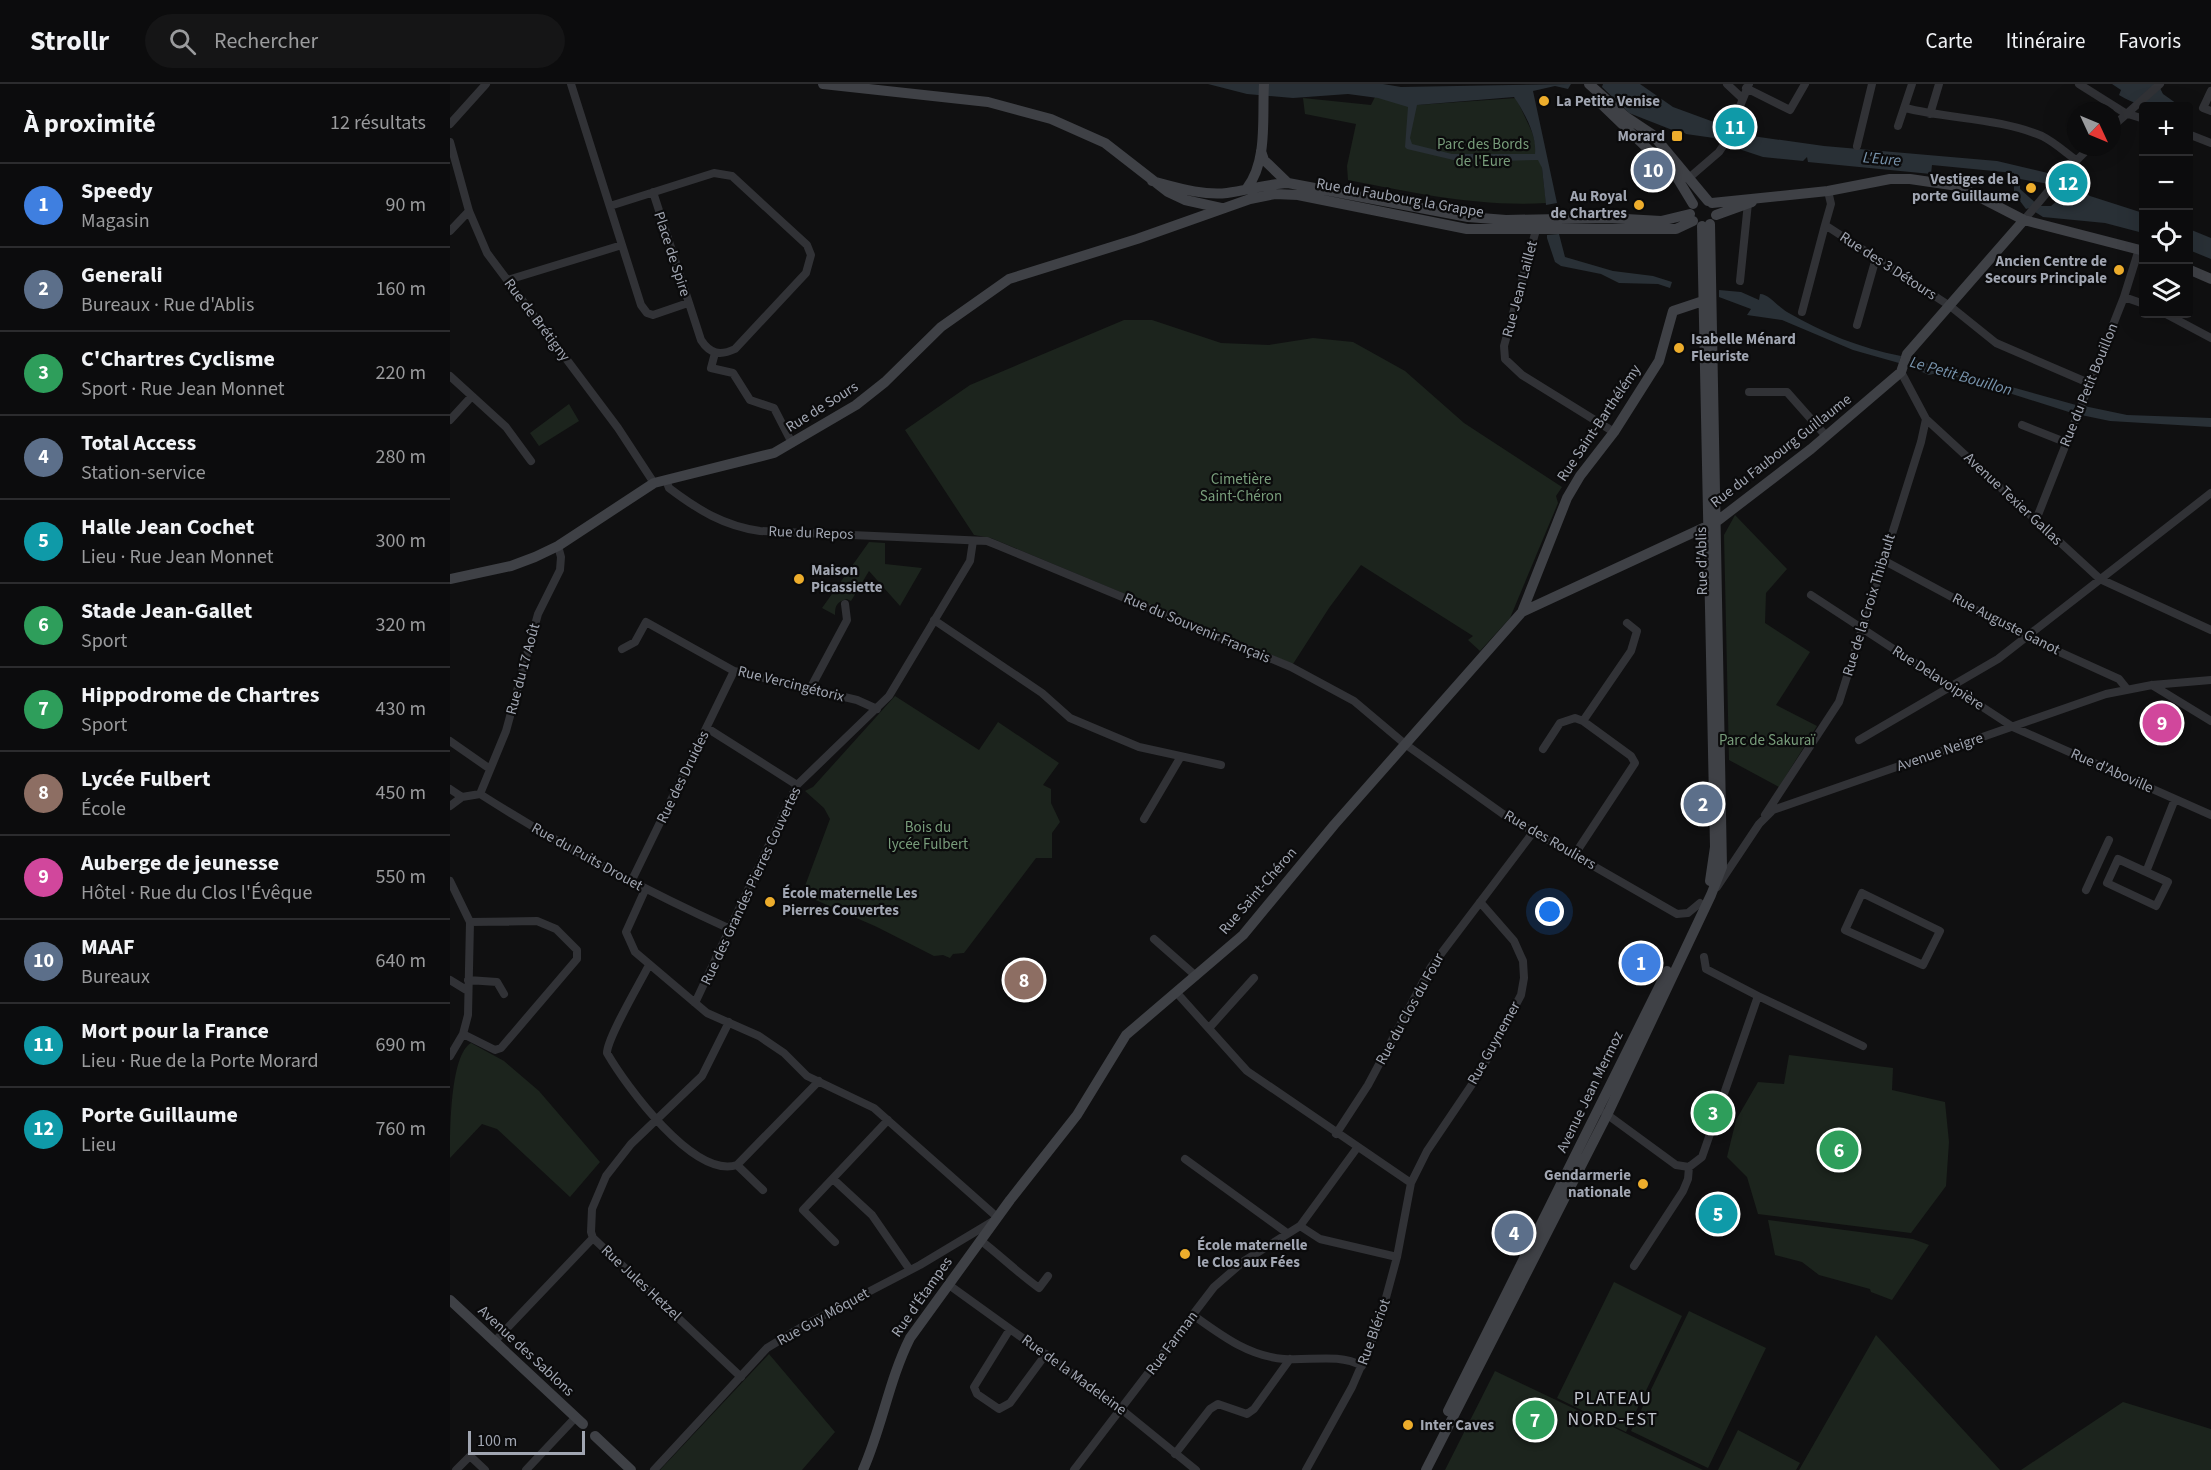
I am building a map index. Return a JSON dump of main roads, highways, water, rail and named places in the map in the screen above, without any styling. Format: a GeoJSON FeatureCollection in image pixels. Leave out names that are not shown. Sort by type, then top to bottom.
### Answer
{"type":"FeatureCollection","features":[{"type":"Feature","properties":{"kind":"main road","name":"Rue du Faubourg la Grappe"},"geometry":{"type":"LineString","coordinates":[[823,84],[858,86],[988,102],[1051,119],[1105,143],[1152,181],[1185,200],[1221,208],[1249,193]]}},
{"type":"Feature","properties":{"kind":"main road"},"geometry":{"type":"LineString","coordinates":[[1264,84],[1262,155],[1265,184]]}},
{"type":"Feature","properties":{"kind":"main road"},"geometry":{"type":"LineString","coordinates":[[1588,84],[1626,117],[1646,129],[1710,202]]}},
{"type":"Feature","properties":{"kind":"main road"},"geometry":{"type":"LineString","coordinates":[[1588,84],[1607,111],[1676,176],[1699,219]]}},
{"type":"Feature","properties":{"kind":"main road"},"geometry":{"type":"LineString","coordinates":[[1249,193],[1262,155]]}},
{"type":"Feature","properties":{"kind":"main road"},"geometry":{"type":"LineString","coordinates":[[1262,155],[1288,183]]}},
{"type":"Feature","properties":{"kind":"main road"},"geometry":{"type":"LineString","coordinates":[[1256,176],[1275,194]]}},
{"type":"Feature","properties":{"kind":"main road"},"geometry":{"type":"LineString","coordinates":[[1699,219],[1700,200],[1710,202],[1828,191],[1890,179],[1958,186],[2013,215],[2027,215],[2139,249]]}},
{"type":"Feature","properties":{"kind":"main road","name":"Rue du Faubourg la Grappe"},"geometry":{"type":"LineString","coordinates":[[1152,181],[1188,189],[1225,193],[1298,195],[1467,229],[1676,230],[1699,219]]}},
{"type":"Feature","properties":{"kind":"main road","name":"Rue du Faubourg la Grappe"},"geometry":{"type":"LineString","coordinates":[[1265,184],[1288,183],[1468,217],[1506,220],[1699,219]]}},
{"type":"Feature","properties":{"kind":"main road"},"geometry":{"type":"LineString","coordinates":[[1249,193],[1265,184]]}},
{"type":"Feature","properties":{"kind":"main road","name":"Rue de Sours"},"geometry":{"type":"LineString","coordinates":[[1186,219],[1225,193]]}},
{"type":"Feature","properties":{"kind":"main road"},"geometry":{"type":"LineString","coordinates":[[1699,219],[1748,203],[1809,193]]}},
{"type":"Feature","properties":{"kind":"main road"},"geometry":{"type":"LineString","coordinates":[[1185,200],[1186,219]]}},
{"type":"Feature","properties":{"kind":"main road"},"geometry":{"type":"LineString","coordinates":[[1699,219],[1710,202]]}},
{"type":"Feature","properties":{"kind":"main road","name":"Rue de Sours"},"geometry":{"type":"LineString","coordinates":[[450,579],[511,566],[558,546],[654,483],[774,453],[856,405],[885,382],[941,327],[1009,279],[1033,269],[1137,239],[1221,208]]}},
{"type":"Feature","properties":{"kind":"main road","name":"Rue du Faubourg Guillaume"},"geometry":{"type":"LineString","coordinates":[[2003,243],[2013,215]]}},
{"type":"Feature","properties":{"kind":"main road","name":"Rue du Faubourg Guillaume"},"geometry":{"type":"LineString","coordinates":[[1522,612],[1711,524],[1826,436],[1902,365],[2027,215]]}},
{"type":"Feature","properties":{"kind":"main road","name":"Rue d'Ablis"},"geometry":{"type":"LineString","coordinates":[[1699,219],[1711,267],[1711,524],[1718,868]]}},
{"type":"Feature","properties":{"kind":"main road","name":"Rue d'Ablis"},"geometry":{"type":"LineString","coordinates":[[1699,219],[1722,824],[1718,868],[1709,892]]}},
{"type":"Feature","properties":{"kind":"main road"},"geometry":{"type":"LineString","coordinates":[[2193,271],[2211,279]]}},
{"type":"Feature","properties":{"kind":"main road","name":"Rue Saint-Barthélémy"},"geometry":{"type":"LineString","coordinates":[[1522,612],[1568,498],[1580,476],[1614,432],[1659,361],[1673,311],[1703,302]]}},
{"type":"Feature","properties":{"kind":"main road","name":"Rue Saint-Chéron"},"geometry":{"type":"LineString","coordinates":[[996,1219],[1077,1115],[1126,1035],[1244,934],[1405,744],[1522,612]]}},
{"type":"Feature","properties":{"kind":"main road","name":"Avenue Jean Mermoz"},"geometry":{"type":"LineString","coordinates":[[1418,1470],[1603,1112],[1701,903],[1709,892]]}},
{"type":"Feature","properties":{"kind":"main road","name":"Avenue Jean Mermoz"},"geometry":{"type":"LineString","coordinates":[[1425,1470],[1603,1112],[1709,892]]}},
{"type":"Feature","properties":{"kind":"main road","name":"Rue d'Étampes"},"geometry":{"type":"LineString","coordinates":[[864,1470],[898,1361],[910,1338],[996,1219]]}},
{"type":"Feature","properties":{"kind":"main road","name":"Avenue des Sablons"},"geometry":{"type":"LineString","coordinates":[[450,1300],[579,1421]]}},
{"type":"Feature","properties":{"kind":"main road"},"geometry":{"type":"LineString","coordinates":[[595,1436],[631,1470]]}},
{"type":"Feature","properties":{"kind":"water"},"geometry":{"type":"Polygon","coordinates":[[[1208,84],[1383,84],[1401,87],[1571,84],[1568,89],[1555,86],[1533,91],[1557,203],[1546,205],[1542,168],[1538,160],[1462,162],[1407,149],[1405,147],[1408,107],[1378,98],[1348,94],[1293,98],[1247,94],[1208,84]],[[1514,97],[1417,105],[1410,138],[1412,144],[1452,154],[1535,154],[1532,132],[1514,97]]]}},
{"type":"Feature","properties":{"kind":"water","name":"L'Eure"},"geometry":{"type":"Polygon","coordinates":[[[1603,84],[1640,84],[1673,107],[1752,136],[1824,146],[1997,161],[2052,174],[2090,196],[2139,212],[2139,232],[2105,223],[2043,217],[2029,208],[2026,209],[2014,193],[2014,173],[1932,165],[1931,174],[1808,162],[1807,157],[1803,161],[1763,157],[1733,147],[1730,141],[1722,139],[1717,141],[1714,138],[1686,134],[1681,130],[1680,133],[1629,113],[1602,87],[1603,84]],[[2020,179],[2020,189],[2039,206],[2051,206],[2063,196],[2049,184],[2020,179]]]}},
{"type":"Feature","properties":{"kind":"water"},"geometry":{"type":"Polygon","coordinates":[[[2112,84],[2158,84],[2163,94],[2174,102],[2134,102],[2119,95],[2121,90],[2112,84]]]}},
{"type":"Feature","properties":{"kind":"water"},"geometry":{"type":"Polygon","coordinates":[[[2193,231],[2211,238],[2211,259],[2193,252],[2193,231]]]}},
{"type":"Feature","properties":{"kind":"water"},"geometry":{"type":"Polygon","coordinates":[[[1559,234],[1565,257],[1613,271],[1653,276],[1672,282],[1670,288],[1658,284],[1619,283],[1601,274],[1561,266],[1555,262],[1547,238],[1547,235],[1559,234]]]}},
{"type":"Feature","properties":{"kind":"water"},"geometry":{"type":"Polygon","coordinates":[[[1719,290],[1741,292],[1759,300],[1760,294],[1763,295],[1814,327],[1871,349],[1901,356],[1899,363],[1853,350],[1782,320],[1747,315],[1751,309],[1719,297],[1719,290]]]}},
{"type":"Feature","properties":{"kind":"water","name":"Le Petit Bouillon"},"geometry":{"type":"Polygon","coordinates":[[[1911,359],[2076,405],[2072,413],[1965,379],[1937,373],[1929,375],[1908,366],[1911,359]]]}},
{"type":"Feature","properties":{"kind":"water"},"geometry":{"type":"Polygon","coordinates":[[[2084,406],[2127,415],[2211,418],[2211,427],[2110,421],[2081,415],[2084,406]]]}},
{"type":"Feature","properties":{"kind":"place","name":"La Petite Venise"},"geometry":{"type":"Point","coordinates":[1544,101]}},
{"type":"Feature","properties":{"kind":"place","name":"Mort pour la France"},"geometry":{"type":"Point","coordinates":[1735,127]}},
{"type":"Feature","properties":{"kind":"place","name":"Morard"},"geometry":{"type":"Point","coordinates":[1677,136]}},
{"type":"Feature","properties":{"kind":"place","name":"MAAF"},"geometry":{"type":"Point","coordinates":[1653,170]}},
{"type":"Feature","properties":{"kind":"place","name":"Porte Guillaume"},"geometry":{"type":"Point","coordinates":[2068,183]}},
{"type":"Feature","properties":{"kind":"place","name":"Vestiges de la porte Guillaume"},"geometry":{"type":"Point","coordinates":[2031,188]}},
{"type":"Feature","properties":{"kind":"place","name":"Au Royal de Chartres"},"geometry":{"type":"Point","coordinates":[1639,205]}},
{"type":"Feature","properties":{"kind":"place","name":"Ancien Centre de Secours Principale"},"geometry":{"type":"Point","coordinates":[2119,270]}},
{"type":"Feature","properties":{"kind":"place","name":"Isabelle Ménard Fleuriste"},"geometry":{"type":"Point","coordinates":[1679,348]}},
{"type":"Feature","properties":{"kind":"place","name":"Maison Picassiette"},"geometry":{"type":"Point","coordinates":[799,579]}},
{"type":"Feature","properties":{"kind":"place","name":"Auberge de jeunesse"},"geometry":{"type":"Point","coordinates":[2162,723]}},
{"type":"Feature","properties":{"kind":"place","name":"Generali"},"geometry":{"type":"Point","coordinates":[1703,804]}},
{"type":"Feature","properties":{"kind":"place","name":"École maternelle Les Pierres Couvertes"},"geometry":{"type":"Point","coordinates":[770,902]}},
{"type":"Feature","properties":{"kind":"place","name":"Speedy"},"geometry":{"type":"Point","coordinates":[1641,963]}},
{"type":"Feature","properties":{"kind":"place","name":"Lycée Fulbert"},"geometry":{"type":"Point","coordinates":[1024,980]}},
{"type":"Feature","properties":{"kind":"place","name":"C'Chartres Cyclisme"},"geometry":{"type":"Point","coordinates":[1713,1113]}},
{"type":"Feature","properties":{"kind":"place","name":"Stade Jean-Gallet"},"geometry":{"type":"Point","coordinates":[1839,1150]}},
{"type":"Feature","properties":{"kind":"place","name":"Gendarmerie nationale"},"geometry":{"type":"Point","coordinates":[1643,1184]}},
{"type":"Feature","properties":{"kind":"place","name":"Halle Jean Cochet"},"geometry":{"type":"Point","coordinates":[1718,1214]}},
{"type":"Feature","properties":{"kind":"place","name":"Total Access"},"geometry":{"type":"Point","coordinates":[1514,1233]}},
{"type":"Feature","properties":{"kind":"place","name":"École maternelle le Clos aux Fées"},"geometry":{"type":"Point","coordinates":[1185,1254]}},
{"type":"Feature","properties":{"kind":"place","name":"Hippodrome de Chartres"},"geometry":{"type":"Point","coordinates":[1535,1420]}},
{"type":"Feature","properties":{"kind":"place","name":"Inter Caves"},"geometry":{"type":"Point","coordinates":[1408,1425]}},
{"type":"Feature","properties":{"kind":"district","name":"PLATEAU NORD-EST"},"geometry":{"type":"Point","coordinates":[1613,1408]}},
{"type":"Feature","properties":{"kind":"park label","name":"Parc des Bords de l'Eure"},"geometry":{"type":"Point","coordinates":[1483,152]}},
{"type":"Feature","properties":{"kind":"park label","name":"Cimetière Saint-Chéron"},"geometry":{"type":"Point","coordinates":[1241,488]}},
{"type":"Feature","properties":{"kind":"park label","name":"Parc de Sakuraï"},"geometry":{"type":"Point","coordinates":[1767,740]}},
{"type":"Feature","properties":{"kind":"park label","name":"Bois du lycée Fulbert"},"geometry":{"type":"Point","coordinates":[928,836]}}]}
